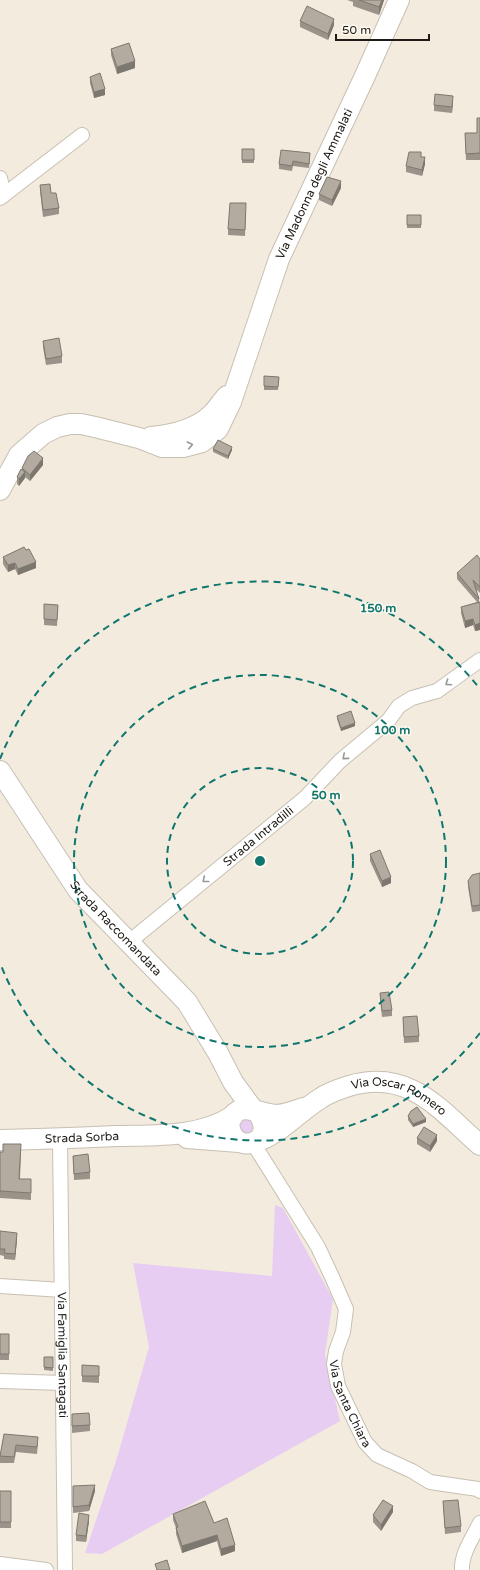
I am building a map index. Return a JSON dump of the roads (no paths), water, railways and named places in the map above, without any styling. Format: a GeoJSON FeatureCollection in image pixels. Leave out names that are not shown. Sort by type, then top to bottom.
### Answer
{"type":"FeatureCollection","features":[{"type":"Feature","properties":{"kind":"street","name":"Via Madonna degli Ammalati"},"geometry":{"type":"LineString","coordinates":[[0,490],[19,455],[43,434],[57,427],[70,424],[81,424],[139,438],[162,447],[183,447],[202,442],[218,429],[231,402],[279,259],[399,0]]}},
{"type":"Feature","properties":{"kind":"street"},"geometry":{"type":"LineString","coordinates":[[2,197],[82,135]]}},
{"type":"Feature","properties":{"kind":"street"},"geometry":{"type":"LineString","coordinates":[[0,178],[2,197]]}},
{"type":"Feature","properties":{"kind":"street","name":"Strada Intradilli"},"geometry":{"type":"LineString","coordinates":[[129,942],[305,798],[340,761],[388,721],[399,706],[412,698],[437,691],[480,660]]}},
{"type":"Feature","properties":{"kind":"street","name":"Strada Raccomandata"},"geometry":{"type":"LineString","coordinates":[[0,772],[78,890],[187,1002],[234,1082],[245,1113]]}},
{"type":"Feature","properties":{"kind":"street","name":"Via Oscar Romero"},"geometry":{"type":"LineString","coordinates":[[309,1106],[338,1089],[360,1083],[378,1081],[393,1083],[404,1086],[425,1097],[480,1145]]}},
{"type":"Feature","properties":{"kind":"street"},"geometry":{"type":"LineString","coordinates":[[165,1134],[204,1129],[245,1113],[278,1115],[309,1106]]}},
{"type":"Feature","properties":{"kind":"street"},"geometry":{"type":"LineString","coordinates":[[165,1134],[194,1139],[250,1142],[270,1136],[286,1126],[309,1106]]}},
{"type":"Feature","properties":{"kind":"street"},"geometry":{"type":"LineString","coordinates":[[245,1113],[264,1121],[264,1127],[260,1138],[250,1142],[234,1139],[229,1128],[245,1113]]}},
{"type":"Feature","properties":{"kind":"street","name":"Strada Sorba"},"geometry":{"type":"LineString","coordinates":[[0,1140],[165,1134]]}},
{"type":"Feature","properties":{"kind":"street","name":"Via Famiglia Santagati"},"geometry":{"type":"LineString","coordinates":[[60,1139],[65,1570]]}},
{"type":"Feature","properties":{"kind":"street","name":"Via Santa Chiara"},"geometry":{"type":"LineString","coordinates":[[250,1142],[318,1247],[346,1309],[343,1332],[336,1351],[334,1364],[338,1386],[365,1442],[377,1455],[412,1471],[430,1482],[480,1491]]}},
{"type":"Feature","properties":{"kind":"street"},"geometry":{"type":"LineString","coordinates":[[0,1286],[62,1290]]}},
{"type":"Feature","properties":{"kind":"street"},"geometry":{"type":"LineString","coordinates":[[0,1381],[63,1383]]}},
{"type":"Feature","properties":{"kind":"street"},"geometry":{"type":"LineString","coordinates":[[462,1570],[461,1563],[480,1523]]}},
{"type":"Feature","properties":{"kind":"street"},"geometry":{"type":"LineString","coordinates":[[0,1564],[46,1570]]}}]}
